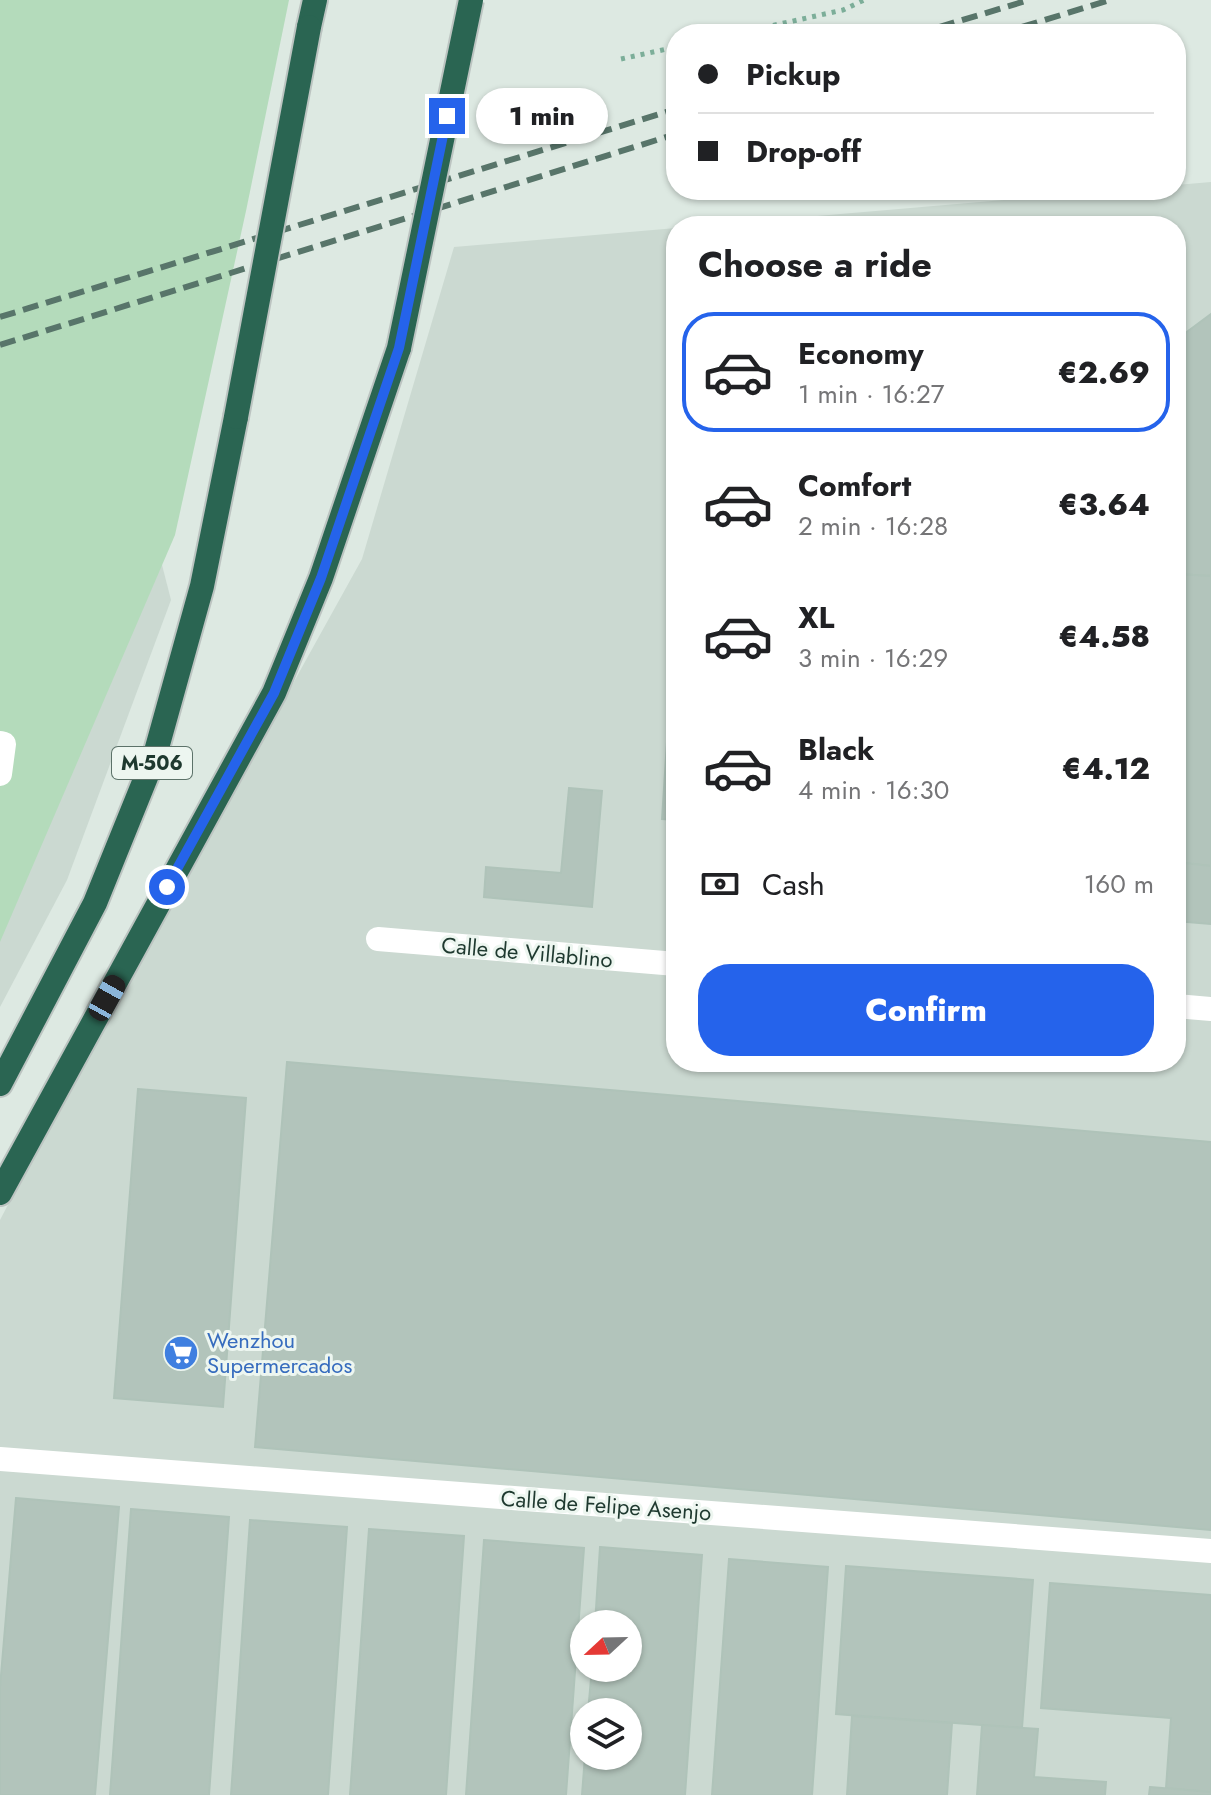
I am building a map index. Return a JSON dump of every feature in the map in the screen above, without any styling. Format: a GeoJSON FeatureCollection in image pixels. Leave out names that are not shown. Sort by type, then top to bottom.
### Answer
{"type":"FeatureCollection","features":[{"type":"Feature","properties":{"kind":"highway","name":"M-506"},"geometry":{"type":"LineString","coordinates":[[0,1084],[95,903],[155,755],[202,586],[315,0]]}},
{"type":"Feature","properties":{"kind":"highway","name":"M-506"},"geometry":{"type":"LineString","coordinates":[[0,1193],[274,693],[321,578],[399,348],[471,0]]}},
{"type":"Feature","properties":{"kind":"street"},"geometry":{"type":"LineString","coordinates":[[0,743],[4,744],[0,774]]}},
{"type":"Feature","properties":{"kind":"street","name":"Calle de Villablino"},"geometry":{"type":"LineString","coordinates":[[378,939],[666,963]]}},
{"type":"Feature","properties":{"kind":"street"},"geometry":{"type":"LineString","coordinates":[[1186,1007],[1211,1009]]}},
{"type":"Feature","properties":{"kind":"street","name":"Calle de Felipe Asenjo"},"geometry":{"type":"LineString","coordinates":[[0,1459],[1211,1551]]}},
{"type":"Feature","properties":{"kind":"path"},"geometry":{"type":"LineString","coordinates":[[779,24],[843,10],[864,0]]}},
{"type":"Feature","properties":{"kind":"path"},"geometry":{"type":"LineString","coordinates":[[621,59],[666,49]]}},
{"type":"Feature","properties":{"kind":"shaded area"},"geometry":{"type":"Polygon","coordinates":[[[1211,182],[1211,1795],[0,1795],[0,1220],[78,1071],[362,559],[454,247],[666,229],[666,1072],[1186,1072],[1186,216],[817,216],[1005,200],[1186,200],[1186,184],[1211,182]]]}},
{"type":"Feature","properties":{"kind":"shaded area"},"geometry":{"type":"Polygon","coordinates":[[[113,373],[171,600],[67,880],[0,1007],[0,408],[113,373]]]}},
{"type":"Feature","properties":{"kind":"green space"},"geometry":{"type":"Polygon","coordinates":[[[0,0],[289,0],[175,535],[0,942],[0,0]]]}},
{"type":"Feature","properties":{"kind":"building"},"geometry":{"type":"Polygon","coordinates":[[[1211,314],[1211,576],[1186,575],[1186,333],[1211,314]]]}},
{"type":"Feature","properties":{"kind":"building"},"geometry":{"type":"Polygon","coordinates":[[[1186,575],[1211,576],[1211,866],[1186,863],[1186,575]]]}},
{"type":"Feature","properties":{"kind":"building"},"geometry":{"type":"Polygon","coordinates":[[[666,757],[666,819],[662,819],[666,757]]]}},
{"type":"Feature","properties":{"kind":"building"},"geometry":{"type":"Polygon","coordinates":[[[569,788],[602,791],[592,907],[484,897],[486,867],[561,873],[569,788]]]}},
{"type":"Feature","properties":{"kind":"building"},"geometry":{"type":"Polygon","coordinates":[[[1186,863],[1211,866],[1211,924],[1186,922],[1186,863]]]}},
{"type":"Feature","properties":{"kind":"building"},"geometry":{"type":"Polygon","coordinates":[[[287,1062],[1211,1142],[1211,1530],[255,1447],[287,1062]]]}},
{"type":"Feature","properties":{"kind":"building"},"geometry":{"type":"Polygon","coordinates":[[[138,1089],[246,1098],[223,1407],[114,1398],[138,1089]]]}},
{"type":"Feature","properties":{"kind":"building"},"geometry":{"type":"Polygon","coordinates":[[[16,1498],[119,1507],[95,1795],[0,1795],[0,1687],[16,1498]]]}},
{"type":"Feature","properties":{"kind":"building"},"geometry":{"type":"Polygon","coordinates":[[[131,1509],[229,1517],[209,1795],[110,1795],[131,1509]]]}},
{"type":"Feature","properties":{"kind":"building"},"geometry":{"type":"Polygon","coordinates":[[[250,1520],[347,1527],[328,1795],[231,1795],[250,1520]]]}},
{"type":"Feature","properties":{"kind":"building"},"geometry":{"type":"Polygon","coordinates":[[[369,1529],[464,1536],[446,1795],[350,1795],[369,1529]]]}},
{"type":"Feature","properties":{"kind":"building"},"geometry":{"type":"Polygon","coordinates":[[[484,1540],[584,1548],[579,1610],[570,1610],[570,1682],[574,1682],[573,1698],[570,1698],[566,1795],[466,1795],[484,1540]]]}},
{"type":"Feature","properties":{"kind":"building"},"geometry":{"type":"Polygon","coordinates":[[[600,1547],[702,1555],[685,1795],[582,1795],[584,1770],[642,1770],[642,1698],[589,1698],[591,1682],[642,1682],[642,1610],[596,1610],[600,1547]]]}},
{"type":"Feature","properties":{"kind":"building"},"geometry":{"type":"Polygon","coordinates":[[[729,1559],[828,1567],[812,1795],[712,1795],[729,1559]]]}},
{"type":"Feature","properties":{"kind":"building"},"geometry":{"type":"Polygon","coordinates":[[[846,1566],[1033,1580],[1022,1728],[836,1714],[846,1566]]]}},
{"type":"Feature","properties":{"kind":"building"},"geometry":{"type":"Polygon","coordinates":[[[1050,1583],[1211,1595],[1211,1792],[1166,1788],[1171,1718],[1041,1708],[1050,1583]]]}},
{"type":"Feature","properties":{"kind":"building"},"geometry":{"type":"Polygon","coordinates":[[[852,1716],[952,1723],[947,1795],[847,1795],[852,1716]]]}},
{"type":"Feature","properties":{"kind":"building"},"geometry":{"type":"Polygon","coordinates":[[[982,1725],[1038,1729],[1034,1777],[1106,1782],[1105,1795],[977,1795],[982,1725]]]}},
{"type":"Feature","properties":{"kind":"building"},"geometry":{"type":"Polygon","coordinates":[[[1150,1787],[1211,1792],[1211,1795],[1149,1795],[1150,1787]]]}},
{"type":"Feature","properties":{"kind":"railway"},"geometry":{"type":"LineString","coordinates":[[949,24],[1029,0]]}},
{"type":"Feature","properties":{"kind":"railway"},"geometry":{"type":"LineString","coordinates":[[1032,24],[1110,0]]}},
{"type":"Feature","properties":{"kind":"railway"},"geometry":{"type":"LineString","coordinates":[[0,317],[666,112]]}},
{"type":"Feature","properties":{"kind":"railway"},"geometry":{"type":"LineString","coordinates":[[0,345],[666,137]]}},
{"type":"Feature","properties":{"kind":"place","name":"Wenzhou Supermercados"},"geometry":{"type":"Point","coordinates":[181,1353]}},
{"type":"Feature","properties":{"kind":"route"},"geometry":{"type":"LineString","coordinates":[[167,887],[274,693],[321,578],[399,348],[447,116]]}}]}
